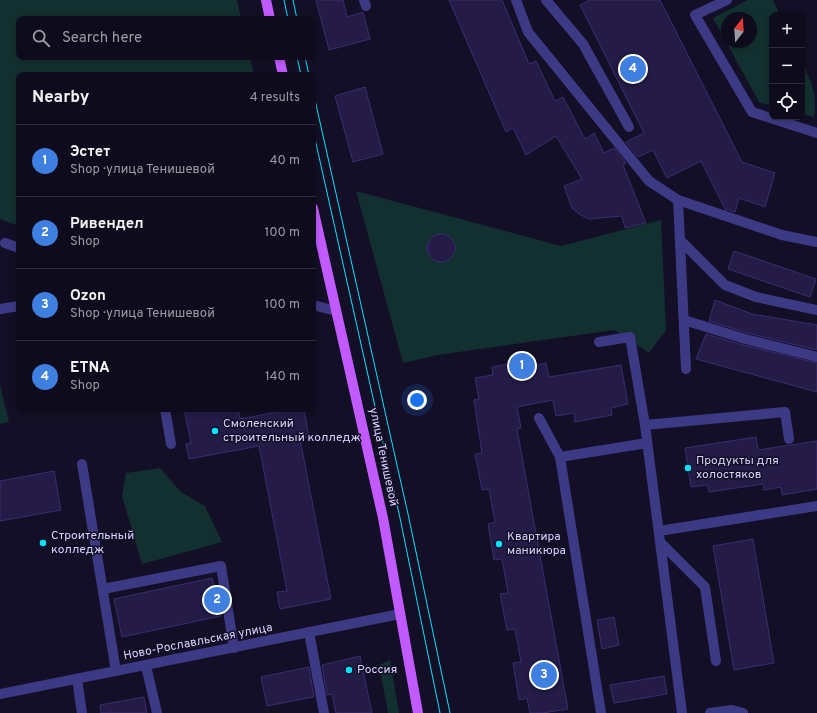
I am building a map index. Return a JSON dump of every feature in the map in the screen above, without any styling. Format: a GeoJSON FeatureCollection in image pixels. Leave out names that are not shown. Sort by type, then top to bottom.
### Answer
{"type":"FeatureCollection","features":[{"type":"Feature","properties":{"kind":"main road"},"geometry":{"type":"LineString","coordinates":[[266,0],[269,16]]}},
{"type":"Feature","properties":{"kind":"main road"},"geometry":{"type":"LineString","coordinates":[[280,60],[282,72]]}},
{"type":"Feature","properties":{"kind":"main road","name":"улица Тенишевой"},"geometry":{"type":"LineString","coordinates":[[316,221],[383,518],[418,713]]}},
{"type":"Feature","properties":{"kind":"street"},"geometry":{"type":"LineString","coordinates":[[516,0],[528,32],[650,181],[678,200],[782,235],[817,242]]}},
{"type":"Feature","properties":{"kind":"street"},"geometry":{"type":"LineString","coordinates":[[546,0],[584,44],[629,127]]}},
{"type":"Feature","properties":{"kind":"street"},"geometry":{"type":"LineString","coordinates":[[727,0],[695,15],[752,112],[817,133]]}},
{"type":"Feature","properties":{"kind":"street"},"geometry":{"type":"LineString","coordinates":[[678,200],[686,369]]}},
{"type":"Feature","properties":{"kind":"street"},"geometry":{"type":"LineString","coordinates":[[681,241],[725,285],[756,297],[817,310]]}},
{"type":"Feature","properties":{"kind":"street"},"geometry":{"type":"LineString","coordinates":[[5,243],[16,247]]}},
{"type":"Feature","properties":{"kind":"street"},"geometry":{"type":"LineString","coordinates":[[0,309],[16,306]]}},
{"type":"Feature","properties":{"kind":"street"},"geometry":{"type":"LineString","coordinates":[[316,306],[336,311]]}},
{"type":"Feature","properties":{"kind":"street"},"geometry":{"type":"LineString","coordinates":[[684,320],[745,339],[817,357]]}},
{"type":"Feature","properties":{"kind":"street"},"geometry":{"type":"LineString","coordinates":[[599,342],[630,337],[645,425],[682,713]]}},
{"type":"Feature","properties":{"kind":"street"},"geometry":{"type":"LineString","coordinates":[[166,412],[171,444]]}},
{"type":"Feature","properties":{"kind":"street"},"geometry":{"type":"LineString","coordinates":[[645,425],[785,412],[789,439]]}},
{"type":"Feature","properties":{"kind":"street"},"geometry":{"type":"LineString","coordinates":[[540,418],[560,457],[601,713]]}},
{"type":"Feature","properties":{"kind":"street"},"geometry":{"type":"LineString","coordinates":[[560,457],[647,443]]}},
{"type":"Feature","properties":{"kind":"street"},"geometry":{"type":"LineString","coordinates":[[82,464],[116,671]]}},
{"type":"Feature","properties":{"kind":"street"},"geometry":{"type":"LineString","coordinates":[[659,530],[817,506]]}},
{"type":"Feature","properties":{"kind":"street"},"geometry":{"type":"LineString","coordinates":[[660,542],[705,587],[716,661]]}},
{"type":"Feature","properties":{"kind":"street"},"geometry":{"type":"LineString","coordinates":[[103,589],[221,566],[234,648]]}},
{"type":"Feature","properties":{"kind":"street","name":"Ново-Рославльская улица"},"geometry":{"type":"LineString","coordinates":[[0,694],[400,614]]}},
{"type":"Feature","properties":{"kind":"street"},"geometry":{"type":"LineString","coordinates":[[309,632],[324,713]]}},
{"type":"Feature","properties":{"kind":"street"},"geometry":{"type":"LineString","coordinates":[[146,666],[157,713]]}},
{"type":"Feature","properties":{"kind":"street"},"geometry":{"type":"LineString","coordinates":[[77,679],[82,713]]}},
{"type":"Feature","properties":{"kind":"street"},"geometry":{"type":"LineString","coordinates":[[710,713],[732,710],[743,713]]}},
{"type":"Feature","properties":{"kind":"green space"},"geometry":{"type":"Polygon","coordinates":[[[0,0],[237,0],[240,16],[16,16],[16,60],[251,60],[253,72],[16,72],[16,225],[0,219],[0,0]]]}},
{"type":"Feature","properties":{"kind":"green space"},"geometry":{"type":"Polygon","coordinates":[[[748,0],[773,0],[779,12],[769,12],[769,105],[759,102],[729,48],[757,48],[757,12],[725,12],[748,0]]]}},
{"type":"Feature","properties":{"kind":"green space"},"geometry":{"type":"Polygon","coordinates":[[[721,14],[721,33],[713,18],[721,14]]]}},
{"type":"Feature","properties":{"kind":"green space"},"geometry":{"type":"Polygon","coordinates":[[[805,68],[813,89],[815,102],[814,117],[805,115],[805,68]]]}},
{"type":"Feature","properties":{"kind":"green space"},"geometry":{"type":"Polygon","coordinates":[[[356,191],[561,246],[661,220],[666,330],[649,353],[614,330],[438,355],[403,363],[356,191]]]}},
{"type":"Feature","properties":{"kind":"green space"},"geometry":{"type":"Polygon","coordinates":[[[0,385],[9,422],[0,424],[0,385]]]}},
{"type":"Feature","properties":{"kind":"green space"},"geometry":{"type":"Polygon","coordinates":[[[160,468],[181,492],[205,506],[222,542],[142,564],[122,496],[126,473],[160,468]]]}},
{"type":"Feature","properties":{"kind":"green space"},"geometry":{"type":"Polygon","coordinates":[[[390,660],[399,713],[388,713],[379,665],[390,660]]]}},
{"type":"Feature","properties":{"kind":"building"},"geometry":{"type":"Polygon","coordinates":[[[316,0],[343,0],[347,17],[363,12],[370,39],[329,50],[316,0]]]}},
{"type":"Feature","properties":{"kind":"building"},"geometry":{"type":"Polygon","coordinates":[[[449,0],[502,0],[529,64],[536,61],[555,101],[563,97],[585,139],[594,133],[604,153],[614,148],[626,163],[623,165],[646,223],[625,228],[622,216],[589,219],[579,214],[572,208],[564,186],[582,179],[556,136],[526,155],[513,128],[506,132],[449,0]]]}},
{"type":"Feature","properties":{"kind":"building"},"geometry":{"type":"Polygon","coordinates":[[[590,0],[660,0],[742,162],[775,173],[765,207],[739,198],[735,212],[725,209],[701,161],[667,178],[653,150],[638,157],[626,142],[644,133],[580,5],[590,0]]]}},
{"type":"Feature","properties":{"kind":"building"},"geometry":{"type":"Polygon","coordinates":[[[365,87],[383,154],[353,162],[335,96],[365,87]]]}},
{"type":"Feature","properties":{"kind":"building"},"geometry":{"type":"Polygon","coordinates":[[[441,234],[451,238],[455,248],[451,258],[441,262],[431,258],[427,248],[431,238],[441,234]]]}},
{"type":"Feature","properties":{"kind":"building"},"geometry":{"type":"Polygon","coordinates":[[[734,251],[816,279],[810,297],[728,269],[734,251]]]}},
{"type":"Feature","properties":{"kind":"building"},"geometry":{"type":"Polygon","coordinates":[[[715,300],[752,314],[817,325],[817,350],[747,333],[709,321],[715,300]]]}},
{"type":"Feature","properties":{"kind":"building"},"geometry":{"type":"Polygon","coordinates":[[[706,334],[743,345],[817,363],[817,392],[696,359],[706,334]]]}},
{"type":"Feature","properties":{"kind":"building"},"geometry":{"type":"Polygon","coordinates":[[[528,360],[530,366],[546,363],[549,377],[621,365],[628,404],[611,408],[612,415],[575,422],[574,413],[556,416],[553,400],[517,407],[521,428],[517,429],[568,709],[543,713],[530,713],[527,698],[519,700],[513,663],[521,662],[515,629],[507,630],[500,594],[508,593],[502,559],[494,560],[488,524],[495,522],[489,489],[482,490],[475,454],[482,453],[474,400],[479,399],[475,378],[493,375],[492,367],[528,360]]]}},
{"type":"Feature","properties":{"kind":"building"},"geometry":{"type":"Polygon","coordinates":[[[185,412],[239,412],[240,419],[277,412],[305,412],[309,437],[300,439],[331,599],[280,609],[277,592],[287,591],[259,446],[189,459],[186,444],[191,443],[185,412]]]}},
{"type":"Feature","properties":{"kind":"building"},"geometry":{"type":"Polygon","coordinates":[[[756,437],[758,450],[817,441],[817,489],[782,495],[781,487],[764,490],[763,484],[709,492],[708,485],[691,487],[685,448],[756,437]]]}},
{"type":"Feature","properties":{"kind":"building"},"geometry":{"type":"Polygon","coordinates":[[[54,471],[61,510],[0,521],[0,481],[54,471]]]}},
{"type":"Feature","properties":{"kind":"building"},"geometry":{"type":"Polygon","coordinates":[[[753,539],[774,663],[734,670],[713,546],[753,539]]]}},
{"type":"Feature","properties":{"kind":"building"},"geometry":{"type":"Polygon","coordinates":[[[212,578],[221,616],[122,637],[114,599],[212,578]]]}},
{"type":"Feature","properties":{"kind":"building"},"geometry":{"type":"Polygon","coordinates":[[[614,617],[619,645],[602,649],[597,620],[614,617]]]}},
{"type":"Feature","properties":{"kind":"building"},"geometry":{"type":"Polygon","coordinates":[[[360,656],[372,713],[336,713],[332,694],[327,695],[322,665],[360,656]]]}},
{"type":"Feature","properties":{"kind":"building"},"geometry":{"type":"Polygon","coordinates":[[[309,667],[314,697],[267,706],[261,677],[309,667]]]}},
{"type":"Feature","properties":{"kind":"building"},"geometry":{"type":"Polygon","coordinates":[[[664,676],[667,694],[614,703],[610,685],[664,676]]]}},
{"type":"Feature","properties":{"kind":"building"},"geometry":{"type":"Polygon","coordinates":[[[144,697],[147,713],[101,713],[100,705],[144,697]]]}},
{"type":"Feature","properties":{"kind":"tram line"},"geometry":{"type":"LineString","coordinates":[[284,0],[287,16]]}},
{"type":"Feature","properties":{"kind":"tram line"},"geometry":{"type":"LineString","coordinates":[[293,0],[296,16]]}},
{"type":"Feature","properties":{"kind":"tram line"},"geometry":{"type":"LineString","coordinates":[[298,60],[300,72]]}},
{"type":"Feature","properties":{"kind":"tram line"},"geometry":{"type":"LineString","coordinates":[[306,60],[308,72]]}},
{"type":"Feature","properties":{"kind":"tram line"},"geometry":{"type":"LineString","coordinates":[[316,104],[408,514],[450,713]]}},
{"type":"Feature","properties":{"kind":"tram line"},"geometry":{"type":"LineString","coordinates":[[316,143],[400,518],[440,713]]}},
{"type":"Feature","properties":{"kind":"place","name":"ETNA"},"geometry":{"type":"Point","coordinates":[633,69]}},
{"type":"Feature","properties":{"kind":"place","name":"Эстет"},"geometry":{"type":"Point","coordinates":[522,366]}},
{"type":"Feature","properties":{"kind":"place","name":"Смоленский строительный колледж"},"geometry":{"type":"Point","coordinates":[215,431]}},
{"type":"Feature","properties":{"kind":"place","name":"Продукты для холостяков"},"geometry":{"type":"Point","coordinates":[688,468]}},
{"type":"Feature","properties":{"kind":"place","name":"Строительный колледж"},"geometry":{"type":"Point","coordinates":[43,543]}},
{"type":"Feature","properties":{"kind":"place","name":"Квартира маникюра"},"geometry":{"type":"Point","coordinates":[499,544]}},
{"type":"Feature","properties":{"kind":"place","name":"Ривендел"},"geometry":{"type":"Point","coordinates":[217,600]}},
{"type":"Feature","properties":{"kind":"place","name":"Россия"},"geometry":{"type":"Point","coordinates":[349,670]}},
{"type":"Feature","properties":{"kind":"place","name":"Ozon"},"geometry":{"type":"Point","coordinates":[544,675]}}]}
